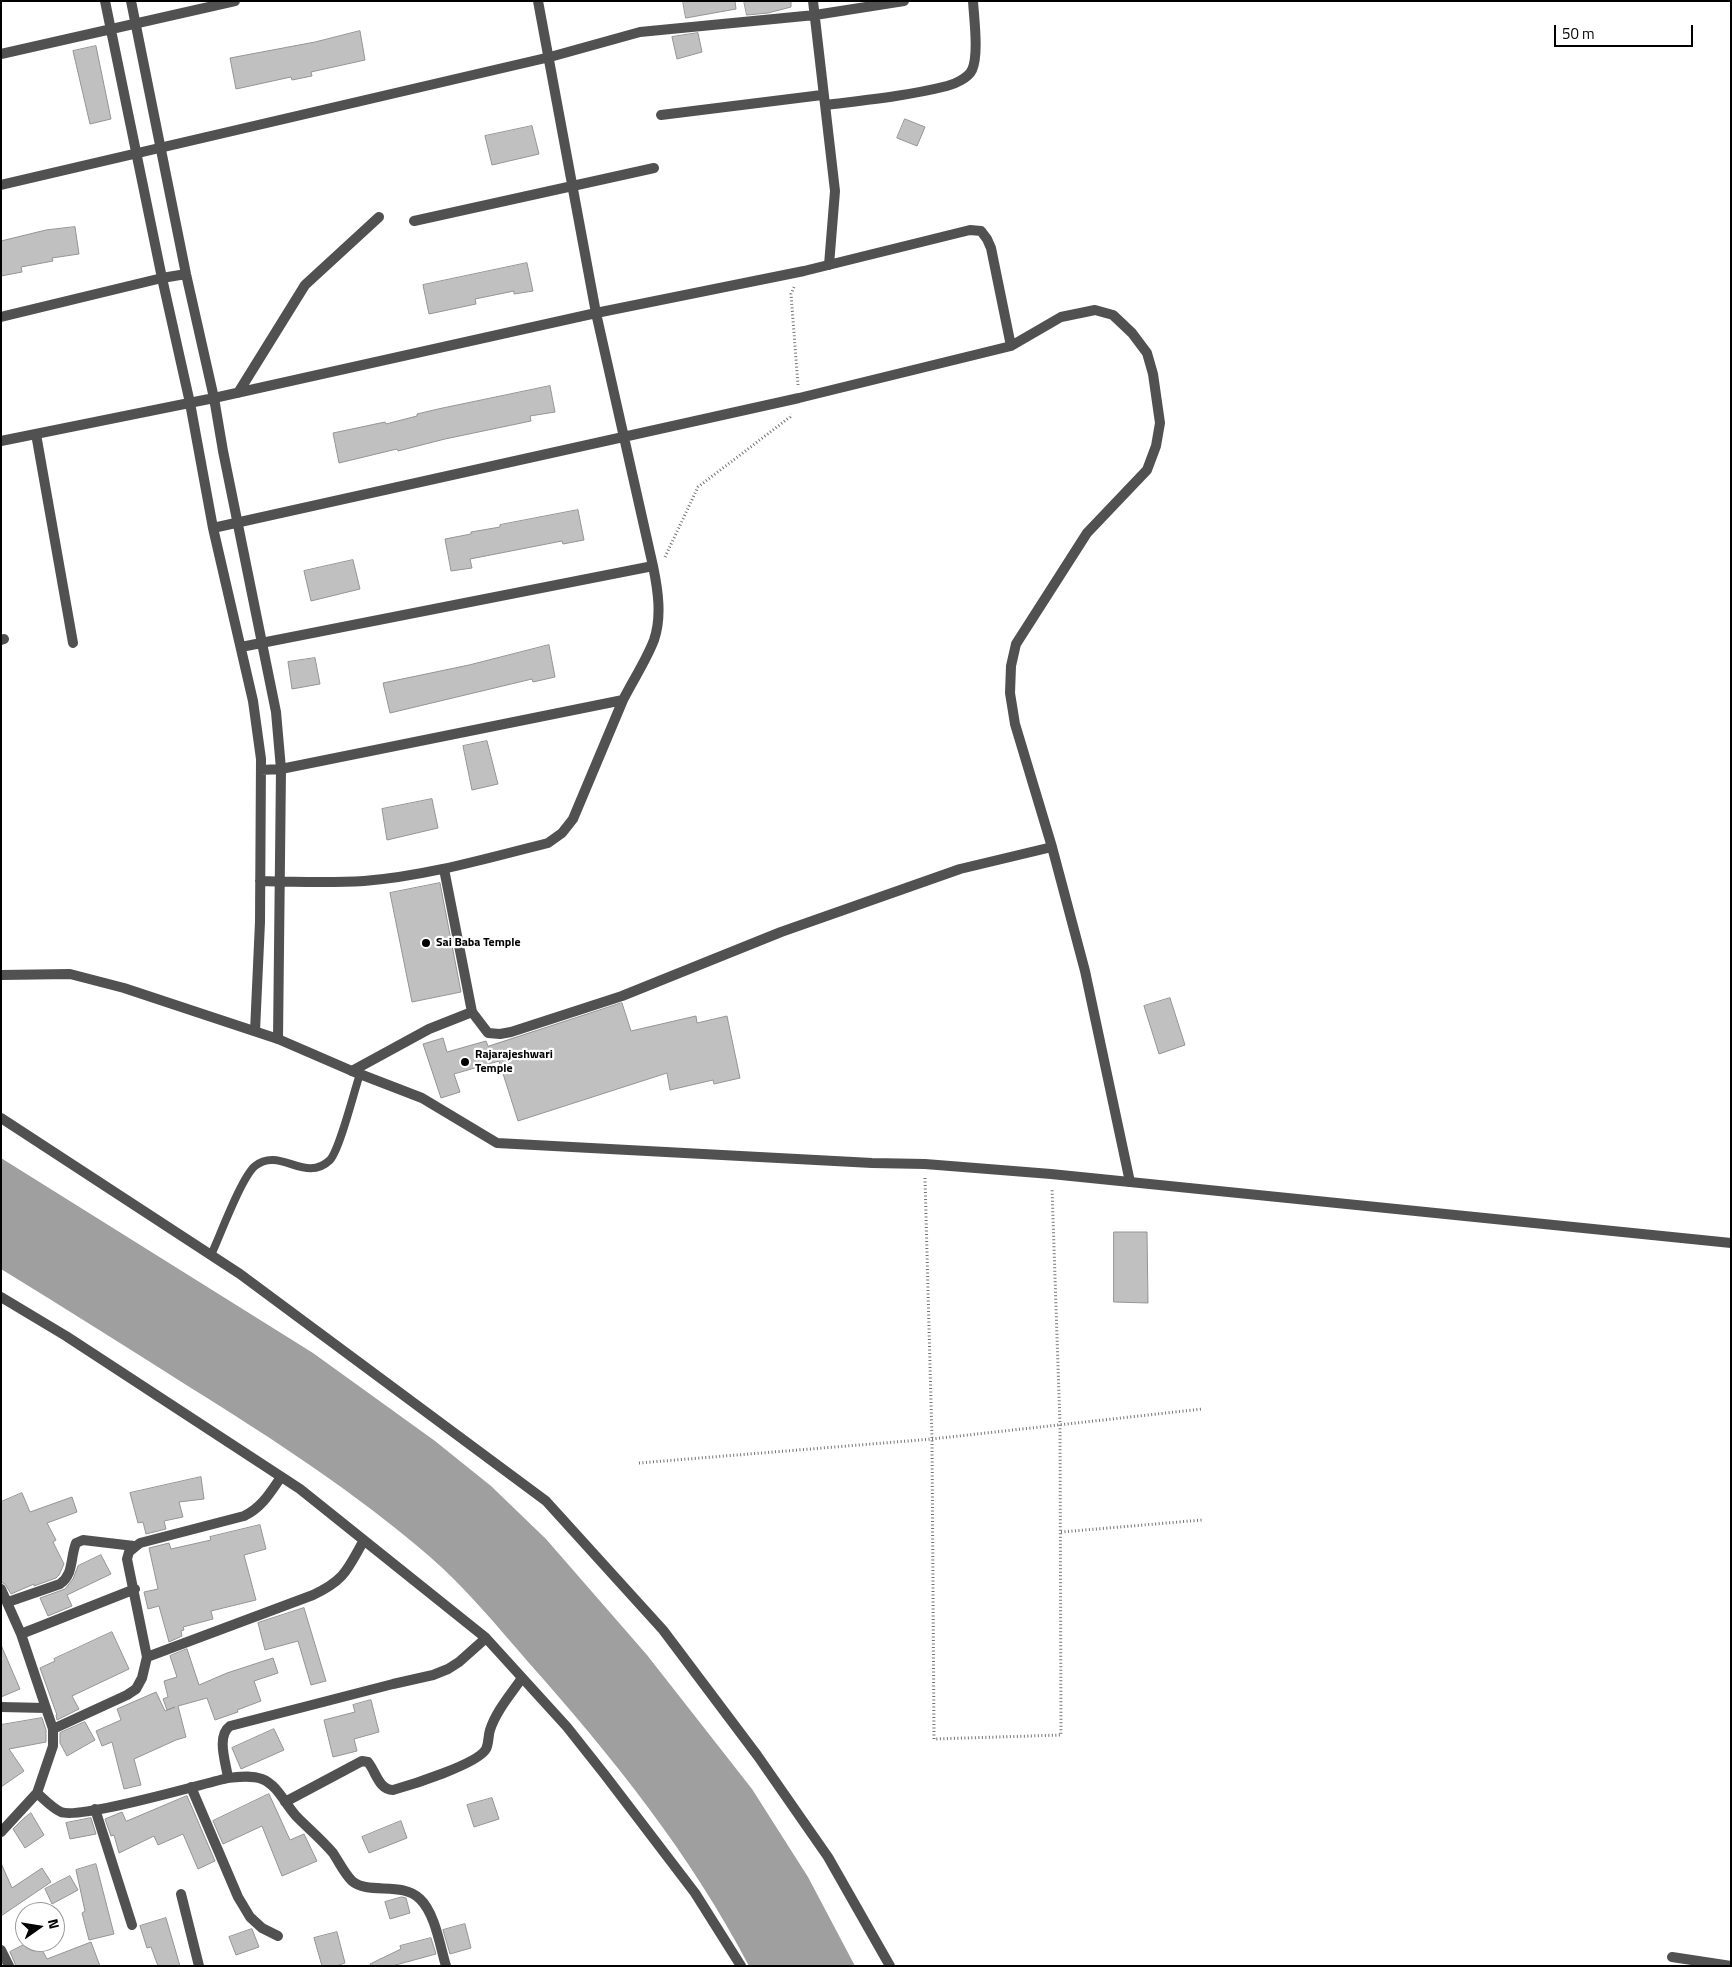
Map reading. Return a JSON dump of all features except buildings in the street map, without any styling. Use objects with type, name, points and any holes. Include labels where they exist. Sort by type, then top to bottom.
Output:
[{"type":"street","points":[[106,1],[162,278],[190,403],[213,528],[253,701],[261,759],[260,882],[255,1031]]},
{"type":"street","points":[[131,1],[186,274],[214,398],[276,712],[281,769],[278,1039]]},
{"type":"street","points":[[1,54],[235,1]]},
{"type":"street","points":[[260,882],[363,881],[444,869],[548,843],[562,833],[573,819],[623,700],[654,638],[659,607],[656,578],[596,313],[550,57],[538,1]]},
{"type":"street","points":[[813,1],[835,191],[830,265]]},
{"type":"street","points":[[1,185],[550,57],[640,32],[815,15],[904,1]]},
{"type":"street","points":[[661,115],[890,96],[948,86],[959,82],[972,70],[976,43],[973,1]]},
{"type":"street","points":[[414,221],[654,168]]},
{"type":"street","points":[[238,393],[305,285],[379,217]]},
{"type":"street","points":[[1,441],[238,393],[596,313],[804,271],[970,230],[980,231],[987,239],[991,248],[1011,346]]},
{"type":"street","points":[[1,317],[162,278],[186,274]]},
{"type":"street","points":[[213,528],[799,398],[1011,346],[1061,316],[1095,310],[1113,315],[1132,333],[1147,353],[1154,374],[1160,423],[1156,446],[1147,470],[1087,533],[1016,644],[1011,666],[1010,693],[1015,724],[1052,847],[1085,971],[1130,1182]]},
{"type":"street","points":[[36,434],[73,642]]},
{"type":"street","points":[[241,647],[653,566]]},
{"type":"street","points":[[261,770],[281,769],[623,700]]},
{"type":"street","points":[[444,869],[472,1012],[488,1033],[500,1034],[622,996],[781,932],[960,869],[990,860],[1052,847]]},
{"type":"street","points":[[1,975],[70,974],[124,988],[255,1031],[422,1098],[497,1143],[872,1164],[925,1164],[1051,1174],[1731,1243]]},
{"type":"street","points":[[356,1072],[429,1028],[472,1012]]},
{"type":"street","points":[[1,1118],[240,1274],[546,1501],[663,1630],[757,1755],[828,1857],[890,1966]]},
{"type":"street","points":[[1,1297],[66,1336],[300,1489],[486,1638],[567,1726],[648,1830],[695,1893],[741,1966]]},
{"type":"street","points":[[54,1728],[103,1707],[131,1692],[142,1678],[147,1657],[135,1589],[127,1559],[129,1552],[134,1546],[244,1516],[257,1509],[281,1477]]},
{"type":"street","points":[[8,1602],[60,1584],[66,1580],[72,1564],[72,1552],[76,1543],[83,1540],[134,1546]]},
{"type":"street","points":[[147,1657],[313,1595],[332,1586],[347,1570],[364,1540]]},
{"type":"street","points":[[1,1589],[8,1602],[54,1728],[53,1746],[36,1793],[1,1832]]},
{"type":"street","points":[[20,1634],[135,1589]]},
{"type":"street","points":[[228,1778],[222,1741],[223,1733],[230,1726],[433,1675],[459,1662],[486,1638]]},
{"type":"street","points":[[285,1802],[362,1762],[368,1762],[382,1786],[387,1790],[393,1790],[466,1764],[479,1757],[486,1749],[490,1729],[522,1678]]},
{"type":"street","points":[[1,1707],[46,1708]]},
{"type":"street","points":[[36,1793],[62,1813],[70,1814],[117,1806],[228,1778],[246,1777],[261,1779],[270,1783],[296,1816],[333,1853],[358,1885],[398,1889],[414,1893],[419,1897],[428,1909],[446,1966]]},
{"type":"street","points":[[191,1787],[238,1898],[250,1917],[262,1928],[278,1936]]},
{"type":"street","points":[[95,1810],[132,1926]]},
{"type":"street","points":[[181,1894],[199,1966]]},
{"type":"street","points":[[1,1950],[9,1966]]},
{"type":"street","points":[[1672,1957],[1731,1966]]},
{"type":"lane","points":[[212,1255],[246,1178],[255,1166],[275,1159],[309,1170],[317,1168],[331,1159],[340,1138],[356,1072]]},
{"type":"path","points":[[656,578],[698,487],[790,417],[799,398],[790,294],[804,271]]},
{"type":"path","points":[[925,1164],[932,1438],[934,1739],[1061,1735],[1060,1425],[1051,1174]]},
{"type":"path","points":[[639,1462],[932,1438],[1202,1409]]},
{"type":"path","points":[[1061,1532],[1202,1520]]},
{"type":"shaded area","points":[[1,1158],[313,1353],[435,1441],[491,1486],[546,1539],[647,1655],[752,1789],[808,1877],[855,1966],[749,1966],[702,1885],[620,1770],[493,1621],[443,1568],[373,1510],[283,1447],[1,1269]]},
{"type":"place","name":"Sai Baba Temple","points":[[426,943]]},
{"type":"place","name":"Rajarajeshwari Temple","points":[[465,1062]]}]
